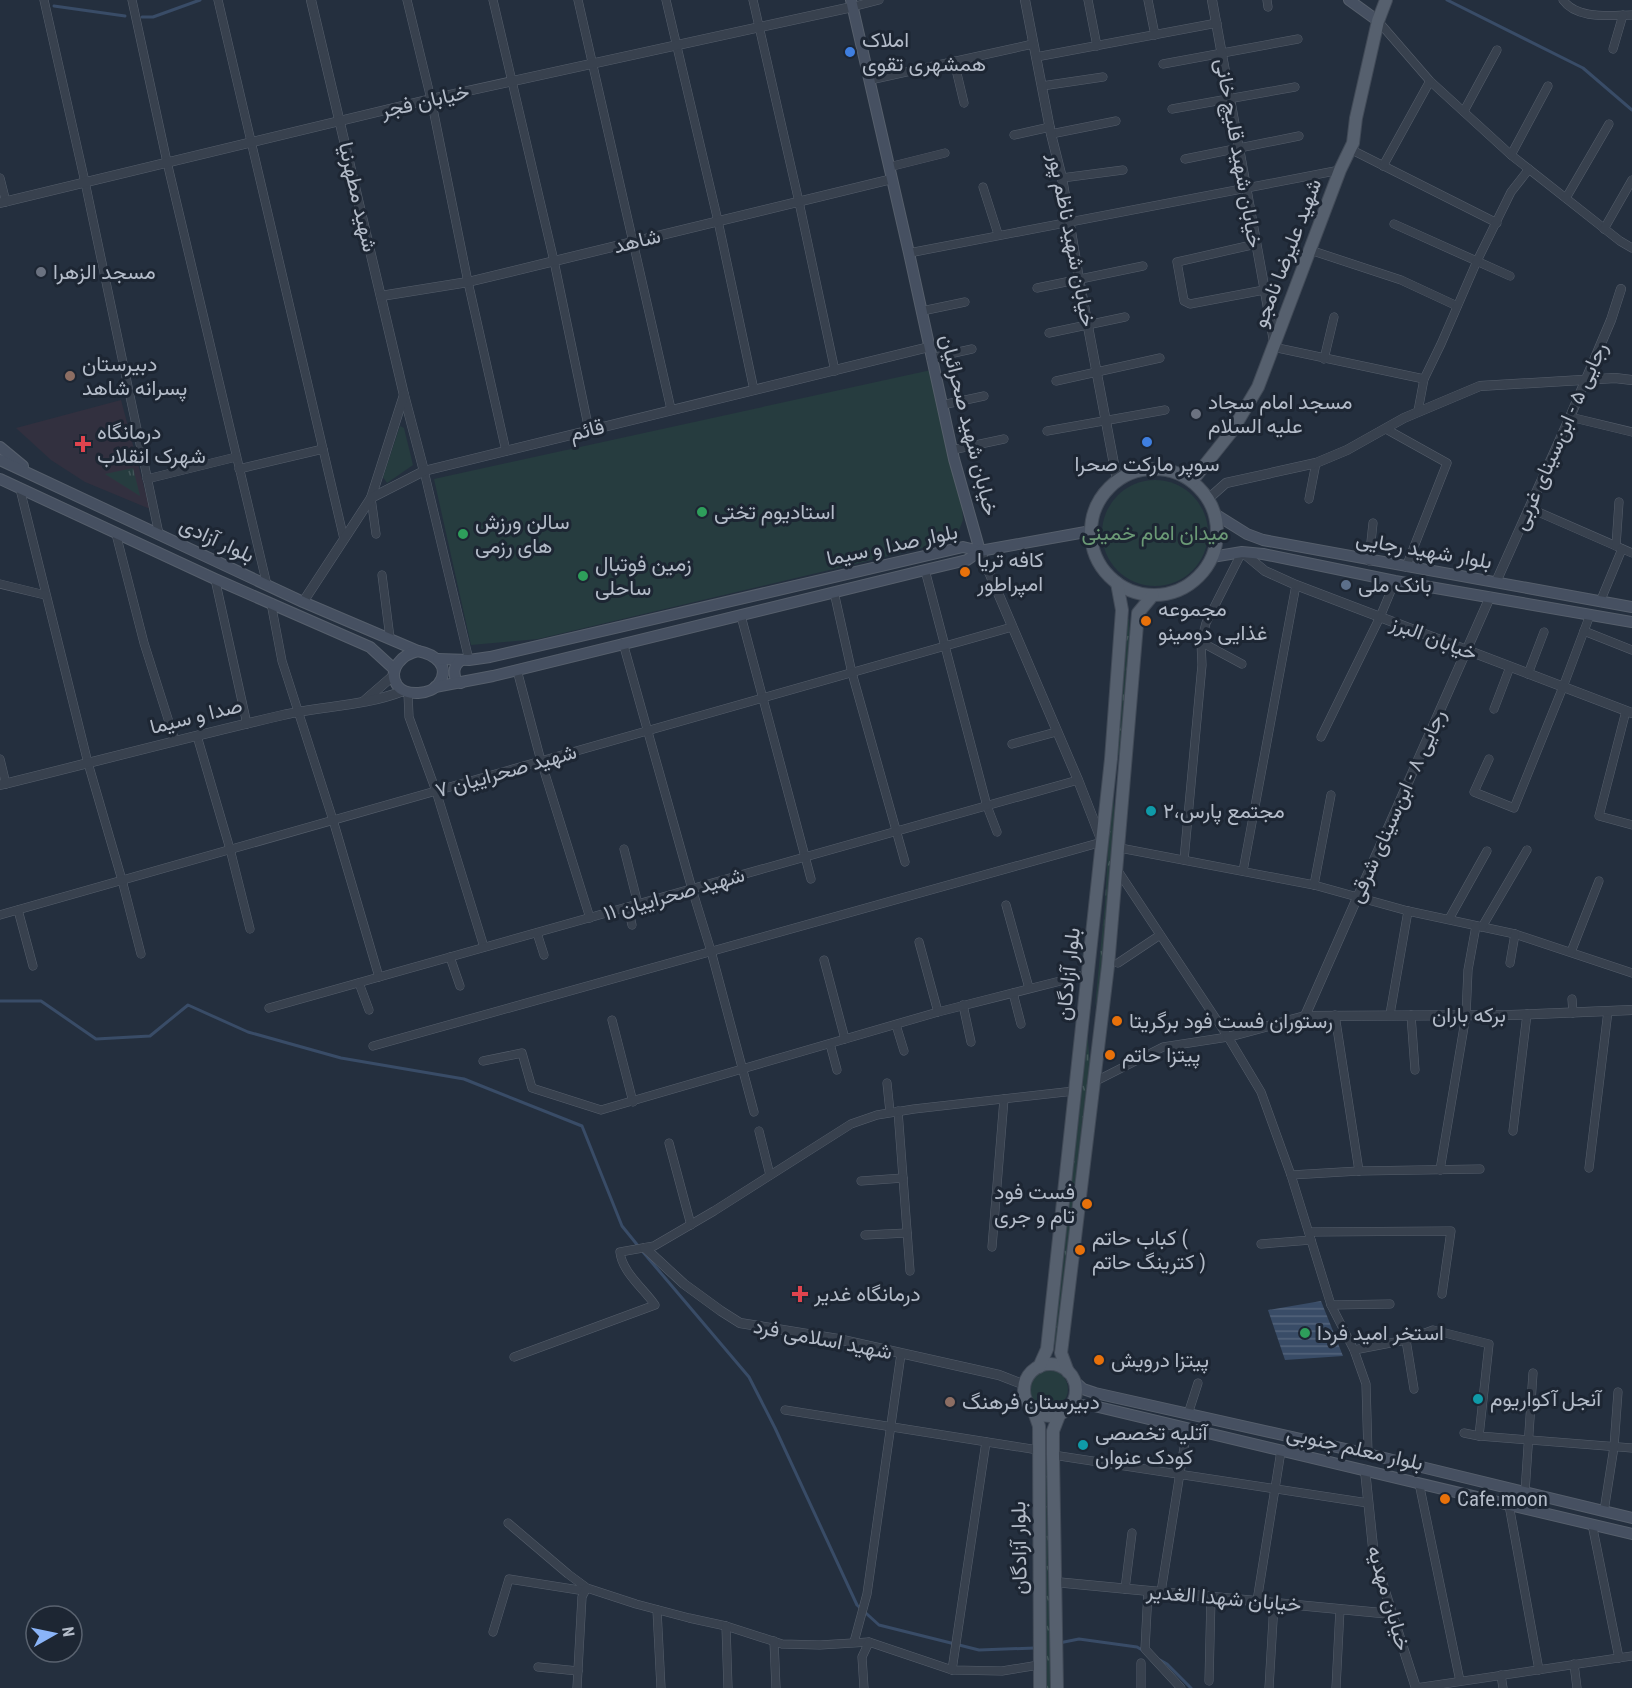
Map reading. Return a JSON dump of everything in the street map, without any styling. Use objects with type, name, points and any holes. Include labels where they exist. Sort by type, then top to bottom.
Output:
[{"type":"main road","points":[[1349,0],[1378,21]]},
{"type":"main road","name":"شهید علیرضا نامجو","points":[[1192,481],[1232,431],[1258,387],[1340,170],[1350,150],[1378,21],[1386,0]]},
{"type":"main road","name":"خیابان شهید صحرائیان","points":[[851,3],[952,450],[980,550]]},
{"type":"main road","points":[[0,447],[35,476]]},
{"type":"main road","name":"بلوار آزادی","points":[[0,460],[303,602],[418,651]]},
{"type":"main road","points":[[1155,468],[1174,471],[1192,481],[1208,499],[1215,514],[1217,535],[1212,557],[1203,573],[1189,585],[1172,593],[1153,595],[1134,592],[1117,583],[1103,569],[1094,551],[1091,531],[1094,512],[1103,494],[1117,480],[1135,471],[1155,468]]},
{"type":"main road","name":"بلوار آزادی","points":[[0,479],[215,579],[370,647],[394,672]]},
{"type":"main road","name":"بلوار شهید رجایی","points":[[1215,514],[1247,534],[1263,540],[1632,608]]},
{"type":"main road","points":[[980,550],[1091,531]]},
{"type":"main road","name":"بلوار صدا و سیما","points":[[438,659],[465,660],[490,657],[963,547],[980,550]]},
{"type":"main road","name":"بلوار صدا و سیما","points":[[435,687],[516,670],[967,560],[980,550]]},
{"type":"main road","name":"بلوار شهید رجایی","points":[[1212,557],[1242,552],[1263,554],[1395,581],[1632,622]]},
{"type":"main road","points":[[1490,597],[1496,582]]},
{"type":"main road","name":"بلوار آزادگان","points":[[1039,1367],[1047,1349],[1111,759],[1122,610],[1117,583]]},
{"type":"main road","name":"بلوار آزادگان","points":[[1070,1376],[1061,1353],[1118,871],[1138,613],[1153,595]]},
{"type":"main road","points":[[418,651],[438,659],[443,670],[439,684],[421,692],[405,692],[396,683],[394,672],[399,661],[418,651]]},
{"type":"main road","points":[[461,683],[456,680],[454,670],[455,665],[465,660]]},
{"type":"main road","points":[[1111,759],[1125,761]]},
{"type":"main road","points":[[1109,774],[1124,775]]},
{"type":"main road","points":[[1084,1018],[1101,1020]]},
{"type":"main road","points":[[1048,1364],[1056,1365],[1070,1376],[1075,1396],[1065,1409],[1043,1415],[1033,1409],[1025,1399],[1025,1384],[1028,1377],[1039,1367],[1048,1364]]},
{"type":"main road","name":"بلوار معلم جنوبی","points":[[1070,1376],[1083,1389],[1095,1393],[1368,1454],[1632,1518]]},
{"type":"main road","name":"بلوار معلم جنوبی","points":[[1065,1409],[1090,1405],[1632,1534]]},
{"type":"main road","name":"بلوار آزادگان","points":[[1033,1409],[1039,1426],[1040,1688]]},
{"type":"main road","name":"بلوار آزادگان","points":[[1057,1688],[1053,1431],[1065,1409]]},
{"type":"main road","points":[[1248,1443],[1251,1428]]},
{"type":"street","points":[[44,0],[159,534]]},
{"type":"street","points":[[132,0],[167,162],[267,585]]},
{"type":"street","name":"شهید مطهرنیا","points":[[311,0],[424,471]]},
{"type":"street","points":[[407,0],[431,99],[468,282],[506,451]]},
{"type":"street","points":[[493,0],[554,261],[589,430]]},
{"type":"street","points":[[578,0],[671,409]]},
{"type":"street","points":[[666,0],[718,222],[754,390]]},
{"type":"street","points":[[753,0],[835,371]]},
{"type":"street","points":[[851,3],[879,0]]},
{"type":"street","name":"خیابان شهید ناظم پور","points":[[1025,0],[1062,178],[1117,480]]},
{"type":"street","points":[[1088,0],[1097,46]]},
{"type":"street","points":[[1148,0],[1155,35]]},
{"type":"street","name":"خیابان شهید قلیچ خانی","points":[[1212,0],[1274,344]]},
{"type":"street","points":[[1563,0],[1566,4],[1588,15],[1632,15]]},
{"type":"street","points":[[218,1],[344,539]]},
{"type":"street","name":"خیابان فجر","points":[[3,203],[431,99],[759,27],[851,3]]},
{"type":"street","points":[[1613,49],[1623,15]]},
{"type":"street","points":[[1378,21],[1430,81],[1511,155],[1604,229],[1632,248]]},
{"type":"street","points":[[1036,57],[1217,23]]},
{"type":"street","points":[[1163,64],[1298,39]]},
{"type":"street","points":[[870,80],[1033,44]]},
{"type":"street","points":[[1464,111],[1497,50]]},
{"type":"street","points":[[954,61],[964,103]]},
{"type":"street","points":[[1042,87],[1103,77]]},
{"type":"street","points":[[1383,166],[1430,81]]},
{"type":"street","points":[[1511,155],[1548,86]]},
{"type":"street","points":[[1172,109],[1295,87]]},
{"type":"street","points":[[1014,135],[1116,121]]},
{"type":"street","points":[[1566,198],[1609,124]]},
{"type":"street","points":[[1185,159],[1299,136]]},
{"type":"street","points":[[1350,150],[1497,223]]},
{"type":"street","points":[[889,167],[945,153]]},
{"type":"street","points":[[1418,411],[1424,379],[1477,261],[1511,192],[1529,169]]},
{"type":"street","points":[[1062,178],[1123,170]]},
{"type":"street","points":[[909,253],[998,234],[1340,170]]},
{"type":"street","points":[[0,178],[3,203]]},
{"type":"street","name":"شاهد","points":[[381,296],[468,282],[892,179]]},
{"type":"street","points":[[1604,229],[1632,180]]},
{"type":"street","points":[[983,187],[998,234]]},
{"type":"street","points":[[1394,224],[1510,276]]},
{"type":"street","points":[[1256,244],[1177,262],[1184,301],[1190,304],[1264,290]]},
{"type":"street","points":[[1310,249],[1401,280],[1457,306]]},
{"type":"street","points":[[1036,288],[1143,266]]},
{"type":"street","name":"رجایی ۵ - ابن‌سینای غربی","points":[[1496,582],[1570,417],[1611,320],[1621,289]]},
{"type":"street","points":[[922,311],[965,302]]},
{"type":"street","points":[[1049,333],[1125,317]]},
{"type":"street","points":[[1324,359],[1334,317]]},
{"type":"street","points":[[1274,344],[1324,359],[1424,379]]},
{"type":"street","name":"قائم","points":[[303,602],[371,498],[424,471],[929,347]]},
{"type":"street","points":[[931,358],[972,349]]},
{"type":"street","points":[[1056,381],[1160,358]]},
{"type":"street","points":[[1208,499],[1226,483],[1316,463],[1347,450],[1418,411],[1480,386],[1615,378],[1632,380]]},
{"type":"street","points":[[376,534],[371,498],[404,395]]},
{"type":"street","points":[[942,405],[984,396]]},
{"type":"street","points":[[1047,431],[1165,410]]},
{"type":"street","points":[[1570,417],[1632,432]]},
{"type":"street","points":[[1386,429],[1447,463],[1406,567]]},
{"type":"street","points":[[952,450],[1004,439]]},
{"type":"street","points":[[239,469],[323,449]]},
{"type":"street","points":[[147,479],[236,457]]},
{"type":"street","points":[[1310,499],[1316,463]]},
{"type":"street","points":[[424,471],[465,660]]},
{"type":"street","points":[[20,489],[88,764],[141,954]]},
{"type":"street","points":[[77,516],[85,500]]},
{"type":"street","points":[[1600,602],[1619,548],[1619,502]]},
{"type":"street","points":[[1529,508],[1632,553]]},
{"type":"street","points":[[1369,561],[1373,523]]},
{"type":"street","points":[[116,534],[144,643],[175,741]]},
{"type":"street","name":"خیابان شهید صحرائیان","points":[[980,550],[1102,842]]},
{"type":"street","points":[[1184,860],[1201,676],[1202,642],[1206,623],[1242,552]]},
{"type":"street","name":"خیابان البرز","points":[[1242,552],[1265,571],[1296,585],[1629,712]]},
{"type":"street","points":[[925,570],[987,806],[997,832]]},
{"type":"street","points":[[382,575],[390,638]]},
{"type":"street","points":[[215,579],[247,724]]},
{"type":"street","points":[[1321,738],[1395,581]]},
{"type":"street","points":[[0,584],[45,595]]},
{"type":"street","points":[[1243,872],[1296,585]]},
{"type":"street","points":[[834,592],[852,673],[905,862]]},
{"type":"street","name":"رجایی ۸ - ابن‌سینای شرقی","points":[[1305,1016],[1490,597]]},
{"type":"street","points":[[271,603],[282,661],[333,820],[379,977]]},
{"type":"street","points":[[1489,759],[1474,792],[1514,808],[1590,615]]},
{"type":"street","points":[[741,616],[811,879]]},
{"type":"street","name":"شهید صحراییان ۷","points":[[0,915],[1012,627]]},
{"type":"street","points":[[1584,631],[1632,650]]},
{"type":"street","points":[[1528,674],[1544,632]]},
{"type":"street","points":[[1202,642],[1242,664]]},
{"type":"street","points":[[623,643],[711,951],[754,1112]]},
{"type":"street","points":[[1494,709],[1510,667]]},
{"type":"street","points":[[516,670],[541,761],[590,918]]},
{"type":"street","points":[[364,702],[394,672]]},
{"type":"street","points":[[405,692],[409,717],[436,791],[484,947]]},
{"type":"street","name":"صدا و سیما","points":[[3,784],[298,712],[364,702],[405,692]]},
{"type":"street","points":[[1629,712],[1599,816],[1632,825]]},
{"type":"street","points":[[1012,744],[1056,732]]},
{"type":"street","points":[[197,736],[250,928]]},
{"type":"street","points":[[0,759],[3,784]]},
{"type":"street","name":"شهید صحراییان ۱۱","points":[[269,1008],[1078,780]]},
{"type":"street","points":[[1314,885],[1331,795]]},
{"type":"street","points":[[373,1046],[1102,842]]},
{"type":"street","points":[[1120,848],[1314,885],[1408,911],[1515,934],[1632,973]]},
{"type":"street","points":[[624,849],[638,904]]},
{"type":"street","points":[[1440,1170],[1466,1015],[1468,970],[1479,927],[1527,850]]},
{"type":"street","points":[[1449,918],[1487,851]]},
{"type":"street","points":[[1118,871],[1228,1037],[1261,1092],[1291,1175],[1331,1305],[1354,1350],[1366,1384],[1368,1454]]},
{"type":"street","points":[[1571,952],[1599,881]]},
{"type":"street","points":[[1006,905],[1029,988]]},
{"type":"street","points":[[628,907],[632,925]]},
{"type":"street","points":[[18,910],[33,966]]},
{"type":"street","points":[[1390,1014],[1408,911]]},
{"type":"street","points":[[537,933],[544,955]]},
{"type":"street","points":[[1118,963],[1160,934]]},
{"type":"street","points":[[1510,963],[1515,934]]},
{"type":"street","points":[[919,942],[938,1012]]},
{"type":"street","points":[[450,957],[460,986]]},
{"type":"street","points":[[824,960],[845,1039]]},
{"type":"street","points":[[483,1061],[522,1053],[532,1088],[601,1110],[963,1005],[1088,974]]},
{"type":"street","points":[[359,983],[369,1010]]},
{"type":"street","points":[[1013,993],[1021,1024]]},
{"type":"street","points":[[1572,999],[1573,1013]]},
{"type":"street","points":[[963,1005],[971,1042]]},
{"type":"street","name":"برکه باران","points":[[1228,1037],[1305,1016],[1527,1014],[1632,1010]]},
{"type":"street","points":[[1589,1168],[1608,1011]]},
{"type":"street","points":[[1514,1131],[1527,1014]]},
{"type":"street","points":[[1335,1015],[1359,1172]]},
{"type":"street","points":[[1411,1015],[1415,1070]]},
{"type":"street","points":[[612,1020],[633,1102]]},
{"type":"street","points":[[896,1025],[904,1051]]},
{"type":"street","points":[[1094,1082],[1163,1047],[1228,1037]]},
{"type":"street","points":[[830,1044],[837,1070]]},
{"type":"street","points":[[887,1083],[894,1112],[903,1178],[910,1272]]},
{"type":"street","points":[[514,1357],[655,1305],[621,1260],[621,1252],[654,1246],[851,1124],[894,1112],[1074,1091]]},
{"type":"street","points":[[992,1247],[1004,1099]]},
{"type":"street","points":[[759,1131],[770,1175]]},
{"type":"street","points":[[669,1143],[691,1225]]},
{"type":"street","points":[[1291,1175],[1480,1169]]},
{"type":"street","points":[[861,1181],[903,1178]]},
{"type":"street","points":[[1261,1244],[1310,1236],[1451,1231],[1442,1294]]},
{"type":"street","points":[[865,1234],[907,1233]]},
{"type":"street","name":"شهید اسلامی فرد","points":[[645,1248],[684,1284],[740,1323],[838,1339],[999,1375],[1025,1384]]},
{"type":"street","points":[[1331,1305],[1390,1304]]},
{"type":"street","points":[[1354,1350],[1406,1340],[1433,1330],[1489,1344],[1479,1436]]},
{"type":"street","points":[[1406,1340],[1414,1389]]},
{"type":"street","points":[[854,1642],[867,1594],[901,1354]]},
{"type":"street","points":[[1525,1492],[1533,1373]]},
{"type":"street","points":[[1188,1414],[1198,1383]]},
{"type":"street","points":[[1604,1511],[1614,1447],[1618,1392]]},
{"type":"street","points":[[784,1410],[1038,1450]]},
{"type":"street","points":[[1161,1592],[1187,1429]]},
{"type":"street","points":[[1464,1433],[1632,1448]]},
{"type":"street","points":[[952,1670],[986,1442]]},
{"type":"street","points":[[1257,1601],[1281,1451]]},
{"type":"street","points":[[1053,1455],[1368,1503]]},
{"type":"street","name":"خیابان مهدیه","points":[[1365,1470],[1374,1557],[1416,1688]]},
{"type":"street","points":[[1419,1483],[1460,1681]]},
{"type":"street","points":[[1509,1505],[1539,1670]]},
{"type":"street","points":[[508,1523],[586,1589]]},
{"type":"street","points":[[1592,1524],[1619,1658]]},
{"type":"street","points":[[1125,1588],[1132,1533]]},
{"type":"street","points":[[493,1632],[509,1579],[586,1589],[657,1610],[726,1626],[782,1644],[869,1642],[952,1670],[1002,1671],[1040,1665]]},
{"type":"street","name":"خیابان شهدا الغدیر","points":[[1055,1582],[1392,1614]]},
{"type":"street","points":[[577,1688],[582,1597],[586,1589]]},
{"type":"street","points":[[1148,1591],[1145,1649],[1181,1688]]},
{"type":"street","points":[[1209,1681],[1211,1597]]},
{"type":"street","points":[[1269,1688],[1274,1603]]},
{"type":"street","points":[[1336,1688],[1340,1609]]},
{"type":"street","points":[[657,1610],[661,1688]]},
{"type":"street","points":[[726,1626],[728,1688]]},
{"type":"street","points":[[774,1641],[776,1688]]},
{"type":"street","points":[[864,1688],[862,1657],[869,1642]]},
{"type":"street","points":[[1416,1688],[1632,1656]]},
{"type":"street","points":[[1141,1663],[1141,1688]]},
{"type":"street","points":[[1574,1664],[1577,1688]]},
{"type":"street","points":[[538,1667],[578,1671]]},
{"type":"street","points":[[1501,1675],[1503,1688]]},
{"type":"shaded area","name":"درمانگاه شهرک انقلاب","points":[[121,400],[150,509],[85,482],[51,460],[16,428]]},
{"type":"green space","name":"استادیوم تختی","points":[[931,370],[962,505],[963,520],[956,538],[935,545],[538,639],[471,645],[434,479]]},
{"type":"green space","points":[[400,426],[404,428],[413,465],[387,483],[383,477]]},
{"type":"green space","points":[[133,468],[140,496],[105,474]]},
{"type":"green space","name":"میدان امام خمینی","points":[[1155,480],[1175,484],[1192,496],[1204,513],[1208,533],[1204,553],[1192,570],[1175,582],[1155,586],[1135,582],[1118,570],[1106,553],[1102,533],[1106,513],[1118,496],[1135,484]]},
{"type":"green space","points":[[1126,618],[1129,619],[1130,641],[1120,755],[1118,755],[1118,714]]},
{"type":"green space","points":[[1112,780],[1115,818],[1101,982],[1095,1007],[1105,903]]},
{"type":"green space","points":[[1087,1031],[1090,1064],[1058,1345],[1049,1344]]},
{"type":"green space","points":[[1049,1370],[1062,1376],[1068,1389],[1062,1402],[1049,1408],[1036,1402],[1030,1389],[1036,1376]]},
{"type":"green space","points":[[1044,1429],[1050,1429],[1054,1688],[1046,1688]]},
{"type":"water","name":"استخر امید فردا","points":[[1321,1301],[1343,1356],[1285,1360],[1268,1310]]},
{"type":"waterway","points":[[142,17],[153,17],[200,0]]},
{"type":"waterway","points":[[1447,0],[1583,68],[1632,110]]},
{"type":"waterway","points":[[54,6],[125,16]]},
{"type":"waterway","points":[[0,1001],[41,1001],[96,1039],[150,1036],[188,1005],[248,1032],[341,1058],[464,1079],[582,1126],[622,1226],[639,1247]]},
{"type":"waterway","points":[[643,1252],[749,1377],[857,1605],[879,1625],[979,1650],[1035,1648]]},
{"type":"waterway","points":[[1059,1643],[1079,1639],[1137,1647],[1144,1651]]},
{"type":"waterway","points":[[1160,1660],[1191,1688]]},
{"type":"place","name":"املاک همشهری تقوی","points":[[850,52]]},
{"type":"place","name":"مسجد الزهرا","points":[[41,272]]},
{"type":"place","name":"دبیرستان پسرانه شاهد","points":[[70,376]]},
{"type":"place","name":"مسجد امام سجاد علیه السلام","points":[[1196,414]]},
{"type":"place","name":"سوپر مارکت صحرا","points":[[1147,442]]},
{"type":"place","name":"درمانگاه شهرک انقلاب","points":[[83,444]]},
{"type":"place","name":"استادیوم تختی","points":[[702,512]]},
{"type":"place","name":"سالن ورزش های رزمی","points":[[463,534]]},
{"type":"place","name":"کافه تریا امپراطور","points":[[965,572]]},
{"type":"place","name":"زمین فوتبال ساحلی","points":[[583,576]]},
{"type":"place","name":"بانک ملی","points":[[1346,585]]},
{"type":"place","name":"مجموعه غذایى دومینو","points":[[1146,621]]},
{"type":"place","name":"۲،مجتمع پارس","points":[[1151,811]]},
{"type":"place","name":"رستوران فست فود برگریتا","points":[[1117,1021]]},
{"type":"place","name":"پیتزا حاتم","points":[[1110,1055]]},
{"type":"place","name":"فست فود تام و جرى","points":[[1087,1204]]},
{"type":"place","name":"کباب حاتم ( کترینگ حاتم )","points":[[1080,1250]]},
{"type":"place","name":"درمانگاه غدیر","points":[[800,1294]]},
{"type":"place","name":"استخر امید فردا","points":[[1305,1333]]},
{"type":"place","name":"پیتزا درویش","points":[[1099,1360]]},
{"type":"place","name":"آنجل آکواریوم","points":[[1478,1399]]},
{"type":"place","name":"دبیرستان فرهنگ","points":[[950,1402]]},
{"type":"place","name":"آتلیه تخصصی کودک عنوان","points":[[1083,1445]]},
{"type":"place","name":"Cafe.moon","points":[[1445,1499]]}]
